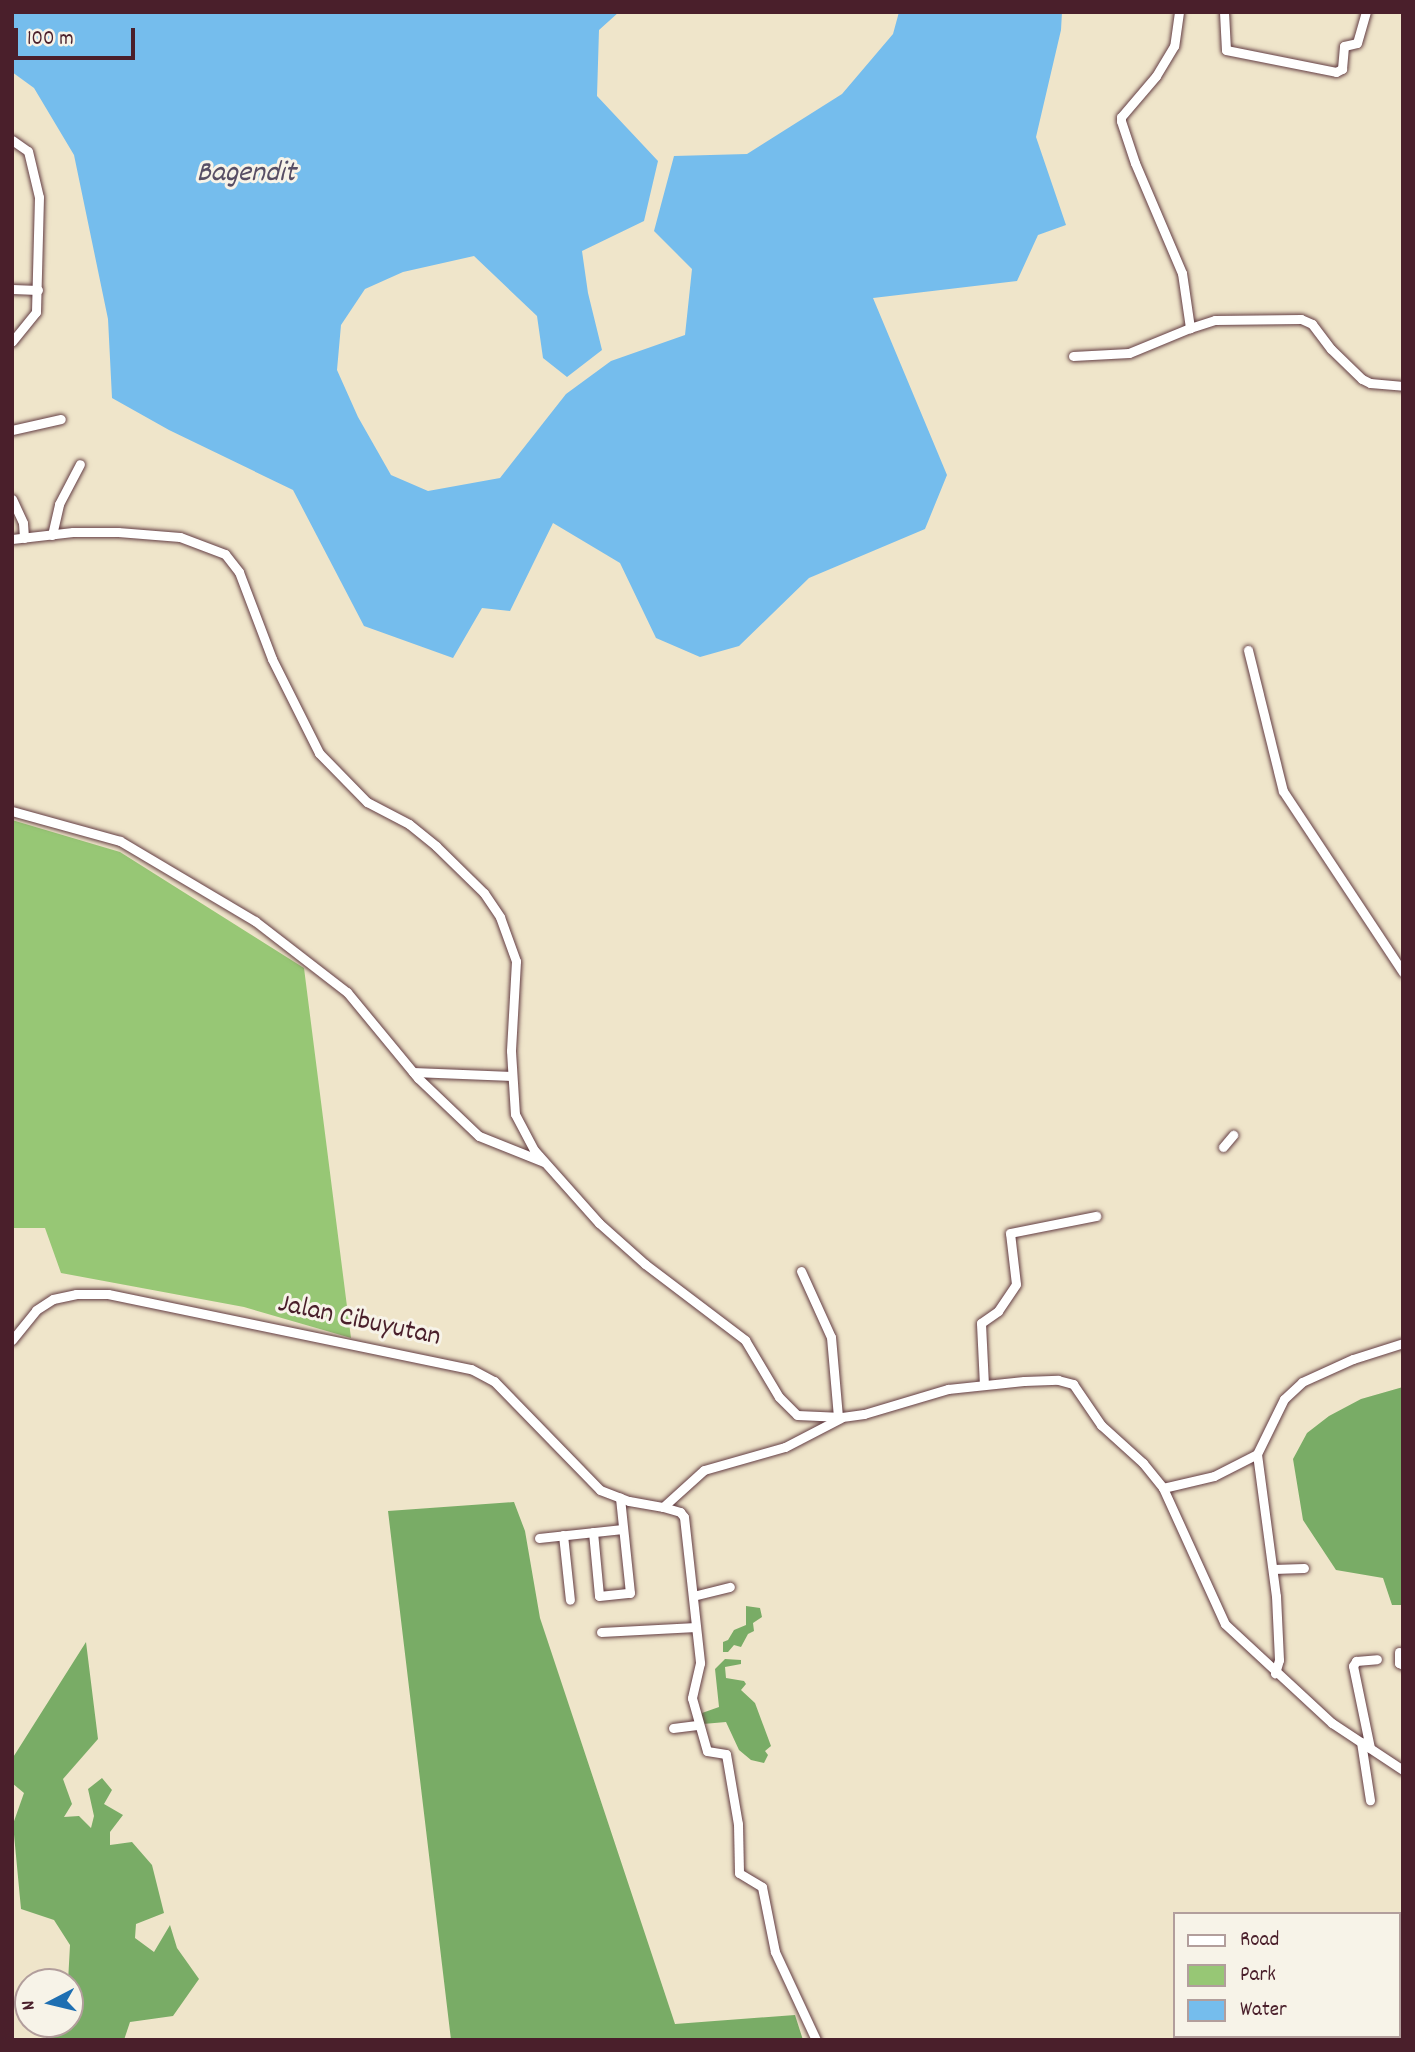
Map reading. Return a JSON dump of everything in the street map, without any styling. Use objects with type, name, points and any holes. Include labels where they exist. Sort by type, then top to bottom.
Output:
[{"type":"street","points":[[1179,12],[1174,46],[1156,76],[1121,117],[1135,163],[1182,273],[1191,328]]},
{"type":"street","points":[[1224,12],[1226,50],[1336,72],[1342,69],[1344,46],[1357,43],[1366,12]]},
{"type":"street","points":[[12,139],[28,151],[39,197],[36,312],[12,342]]},
{"type":"street","points":[[12,289],[38,290]]},
{"type":"street","points":[[1073,356],[1129,353],[1215,320],[1301,319],[1312,324],[1331,349],[1362,379],[1370,383],[1403,386]]},
{"type":"street","points":[[12,430],[61,419]]},
{"type":"street","points":[[52,535],[59,504],[80,464]]},
{"type":"street","points":[[12,499],[23,523],[24,538]]},
{"type":"street","points":[[12,539],[108,531],[180,537],[225,554],[239,572],[272,659],[319,753],[367,802],[409,824],[450,859],[484,893],[500,918],[516,961],[510,1051],[515,1114],[528,1140],[599,1223],[645,1264],[745,1340],[779,1397],[797,1415],[840,1417],[900,1405],[948,1389],[1058,1380],[1073,1384],[1101,1425],[1143,1463],[1163,1488],[1194,1551],[1222,1620],[1332,1723],[1403,1770]]},
{"type":"street","points":[[1248,650],[1283,791],[1403,972]]},
{"type":"street","points":[[12,811],[120,841],[255,921],[347,992],[413,1072],[479,1136],[545,1163]]},
{"type":"street","points":[[413,1072],[512,1079]]},
{"type":"street","points":[[1223,1147],[1231,1136]]},
{"type":"street","points":[[522,1154],[528,1140]]},
{"type":"street","points":[[984,1385],[981,1323],[998,1311],[1016,1284],[1010,1233],[1096,1216]]},
{"type":"street","points":[[801,1271],[831,1337],[840,1417]]},
{"type":"street","name":"Jalan Cibuyutan","points":[[12,1340],[36,1310],[53,1299],[76,1294],[108,1294],[471,1369],[494,1381],[600,1490],[620,1498],[666,1504]]},
{"type":"street","points":[[1275,1672],[1279,1660],[1279,1632],[1257,1454],[1284,1399],[1302,1382],[1353,1359],[1403,1343]]},
{"type":"street","points":[[816,2040],[775,1952],[762,1887],[739,1873],[738,1824],[726,1754],[707,1751],[692,1695],[700,1668],[684,1517],[666,1504],[705,1470],[785,1447],[840,1417]]},
{"type":"street","points":[[1163,1488],[1214,1476],[1257,1454]]},
{"type":"street","points":[[593,1532],[599,1596],[630,1592],[620,1498]]},
{"type":"street","points":[[539,1538],[623,1529]]},
{"type":"street","points":[[563,1535],[570,1600]]},
{"type":"street","points":[[1273,1569],[1304,1568]]},
{"type":"street","points":[[693,1596],[730,1587]]},
{"type":"street","points":[[601,1632],[696,1627]]},
{"type":"street","points":[[1399,1652],[1399,1663],[1403,1665]]},
{"type":"street","points":[[1370,1800],[1366,1745],[1353,1667],[1356,1661],[1377,1659]]},
{"type":"street","points":[[673,1728],[699,1725]]},
{"type":"green space","points":[[12,820],[120,852],[304,968],[351,1338],[244,1307],[61,1273],[45,1228],[12,1228]]},
{"type":"green space","points":[[1403,1387],[1403,1605],[1392,1605],[1383,1578],[1336,1570],[1303,1520],[1293,1459],[1307,1433],[1329,1416],[1361,1399]]},
{"type":"green space","points":[[514,1502],[525,1531],[540,1618],[675,2024],[795,2015],[803,2040],[451,2040],[388,1511]]},
{"type":"green space","points":[[746,1606],[760,1608],[762,1617],[753,1623],[754,1631],[748,1634],[741,1647],[734,1645],[728,1652],[723,1652],[723,1642],[728,1640],[734,1630],[746,1625]]},
{"type":"green space","points":[[86,1642],[98,1739],[63,1779],[72,1804],[64,1817],[79,1816],[91,1828],[94,1816],[88,1789],[102,1778],[112,1790],[104,1804],[123,1815],[110,1832],[110,1845],[132,1842],[152,1865],[164,1913],[136,1924],[135,1938],[154,1952],[170,1925],[177,1948],[199,1979],[173,2016],[130,2022],[124,2040],[45,2040],[84,2038],[84,1968],[69,1968],[70,1945],[54,1920],[21,1909],[13,1824],[24,1793],[12,1783],[12,1759]]},
{"type":"green space","points":[[725,1659],[741,1660],[741,1664],[725,1667],[726,1678],[744,1681],[746,1684],[741,1690],[755,1703],[771,1746],[765,1751],[768,1755],[764,1763],[751,1760],[739,1750],[726,1722],[703,1724],[701,1719],[702,1713],[719,1707],[715,1669]]},
{"type":"water","name":"Bagendit","points":[[12,12],[619,12],[599,30],[597,96],[658,161],[644,221],[582,251],[588,293],[602,350],[567,377],[543,358],[537,316],[474,256],[403,272],[365,289],[341,325],[337,370],[358,417],[391,475],[428,491],[500,478],[566,394],[611,361],[685,335],[692,269],[654,231],[674,156],[747,154],[842,94],[893,34],[899,12],[1062,12],[1061,30],[1036,137],[1066,225],[1038,235],[1017,281],[873,298],[947,475],[925,529],[809,578],[739,646],[700,657],[656,638],[620,563],[553,523],[510,611],[482,608],[453,658],[364,626],[293,490],[169,430],[112,398],[108,319],[74,155],[34,88],[12,72]]}]
